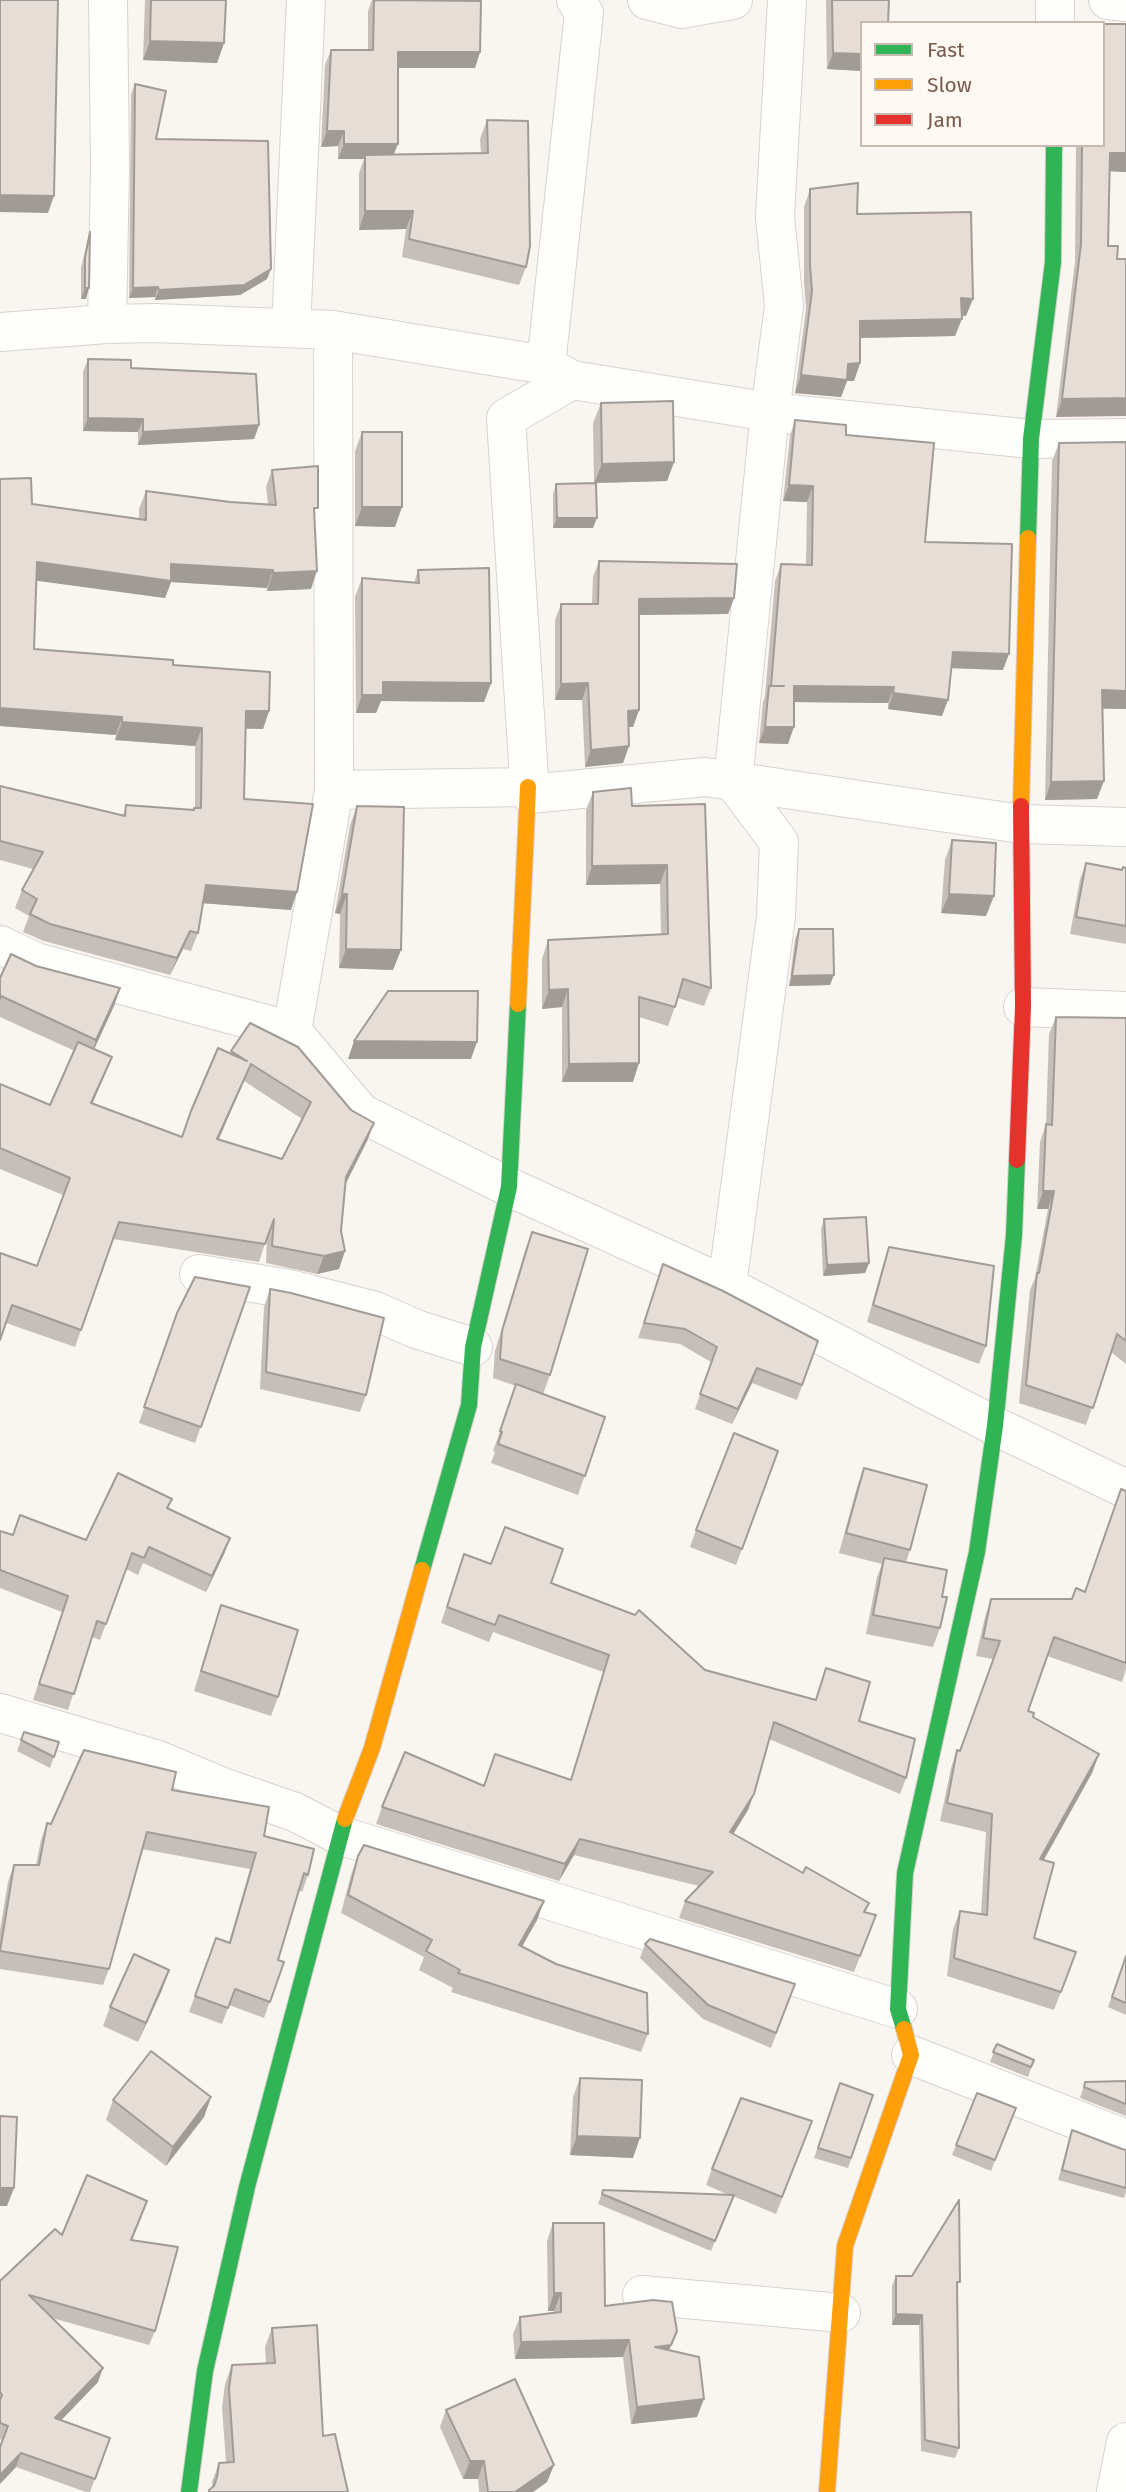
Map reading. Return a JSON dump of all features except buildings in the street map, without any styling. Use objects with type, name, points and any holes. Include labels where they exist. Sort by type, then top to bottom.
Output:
[{"type":"street","points":[[107,324],[110,167],[108,0]]},
{"type":"street","points":[[291,328],[306,0]]},
{"type":"street","points":[[189,2492],[205,2371],[247,2187],[339,1835],[372,1748],[469,1405],[473,1347],[509,1187],[529,790],[506,418],[559,372],[584,13],[576,0]]},
{"type":"street","points":[[647,0],[681,9],[733,0]]},
{"type":"street","points":[[727,1286],[776,916],[779,842],[733,781],[770,412],[784,306],[775,217],[787,0]]},
{"type":"street","points":[[1055,0],[1055,21]]},
{"type":"street","points":[[1108,0],[1126,2]]},
{"type":"street","points":[[827,2492],[845,2246],[911,2054],[898,2009],[905,1873],[976,1552],[995,1426],[1014,1235],[1023,1007],[1021,824],[1031,439],[1053,262],[1054,147]]},
{"type":"street","points":[[2,341],[107,324],[155,323],[334,330],[770,412],[1031,439],[1126,438]]},
{"type":"street","points":[[292,1031],[334,790],[334,330]]},
{"type":"street","points":[[334,790],[529,790],[705,777],[1021,824],[1126,827]]},
{"type":"street","points":[[0,945],[36,962],[292,1031],[361,1113],[509,1187],[727,1286],[995,1426],[1126,1489]]},
{"type":"street","points":[[1023,1007],[1126,1011]]},
{"type":"street","points":[[199,1274],[289,1289],[375,1311],[416,1329],[473,1347]]},
{"type":"street","points":[[0,1713],[158,1759],[225,1788],[295,1812],[339,1835],[898,2009]]},
{"type":"street","points":[[911,2054],[1126,2139]]},
{"type":"street","points":[[642,2295],[841,2313]]},
{"type":"street","points":[[1116,2492],[1126,2442]]},
{"type":"traffic: fast","points":[[1028,538],[1031,439],[1053,262],[1054,147]]},
{"type":"traffic: fast","points":[[422,1570],[469,1405],[473,1347],[509,1187],[518,1004]]},
{"type":"traffic: fast","points":[[904,2029],[898,2009],[905,1873],[977,1552],[995,1426],[1014,1235],[1017,1160]]},
{"type":"traffic: fast","points":[[189,2492],[205,2371],[247,2187],[345,1819]]},
{"type":"traffic: slow","points":[[1021,806],[1028,538]]},
{"type":"traffic: slow","points":[[518,1004],[528,787]]},
{"type":"traffic: slow","points":[[345,1819],[372,1748],[422,1570]]},
{"type":"traffic: slow","points":[[827,2492],[845,2246],[911,2055],[904,2029]]},
{"type":"traffic: jam","points":[[1017,1160],[1023,1007],[1021,806]]}]
